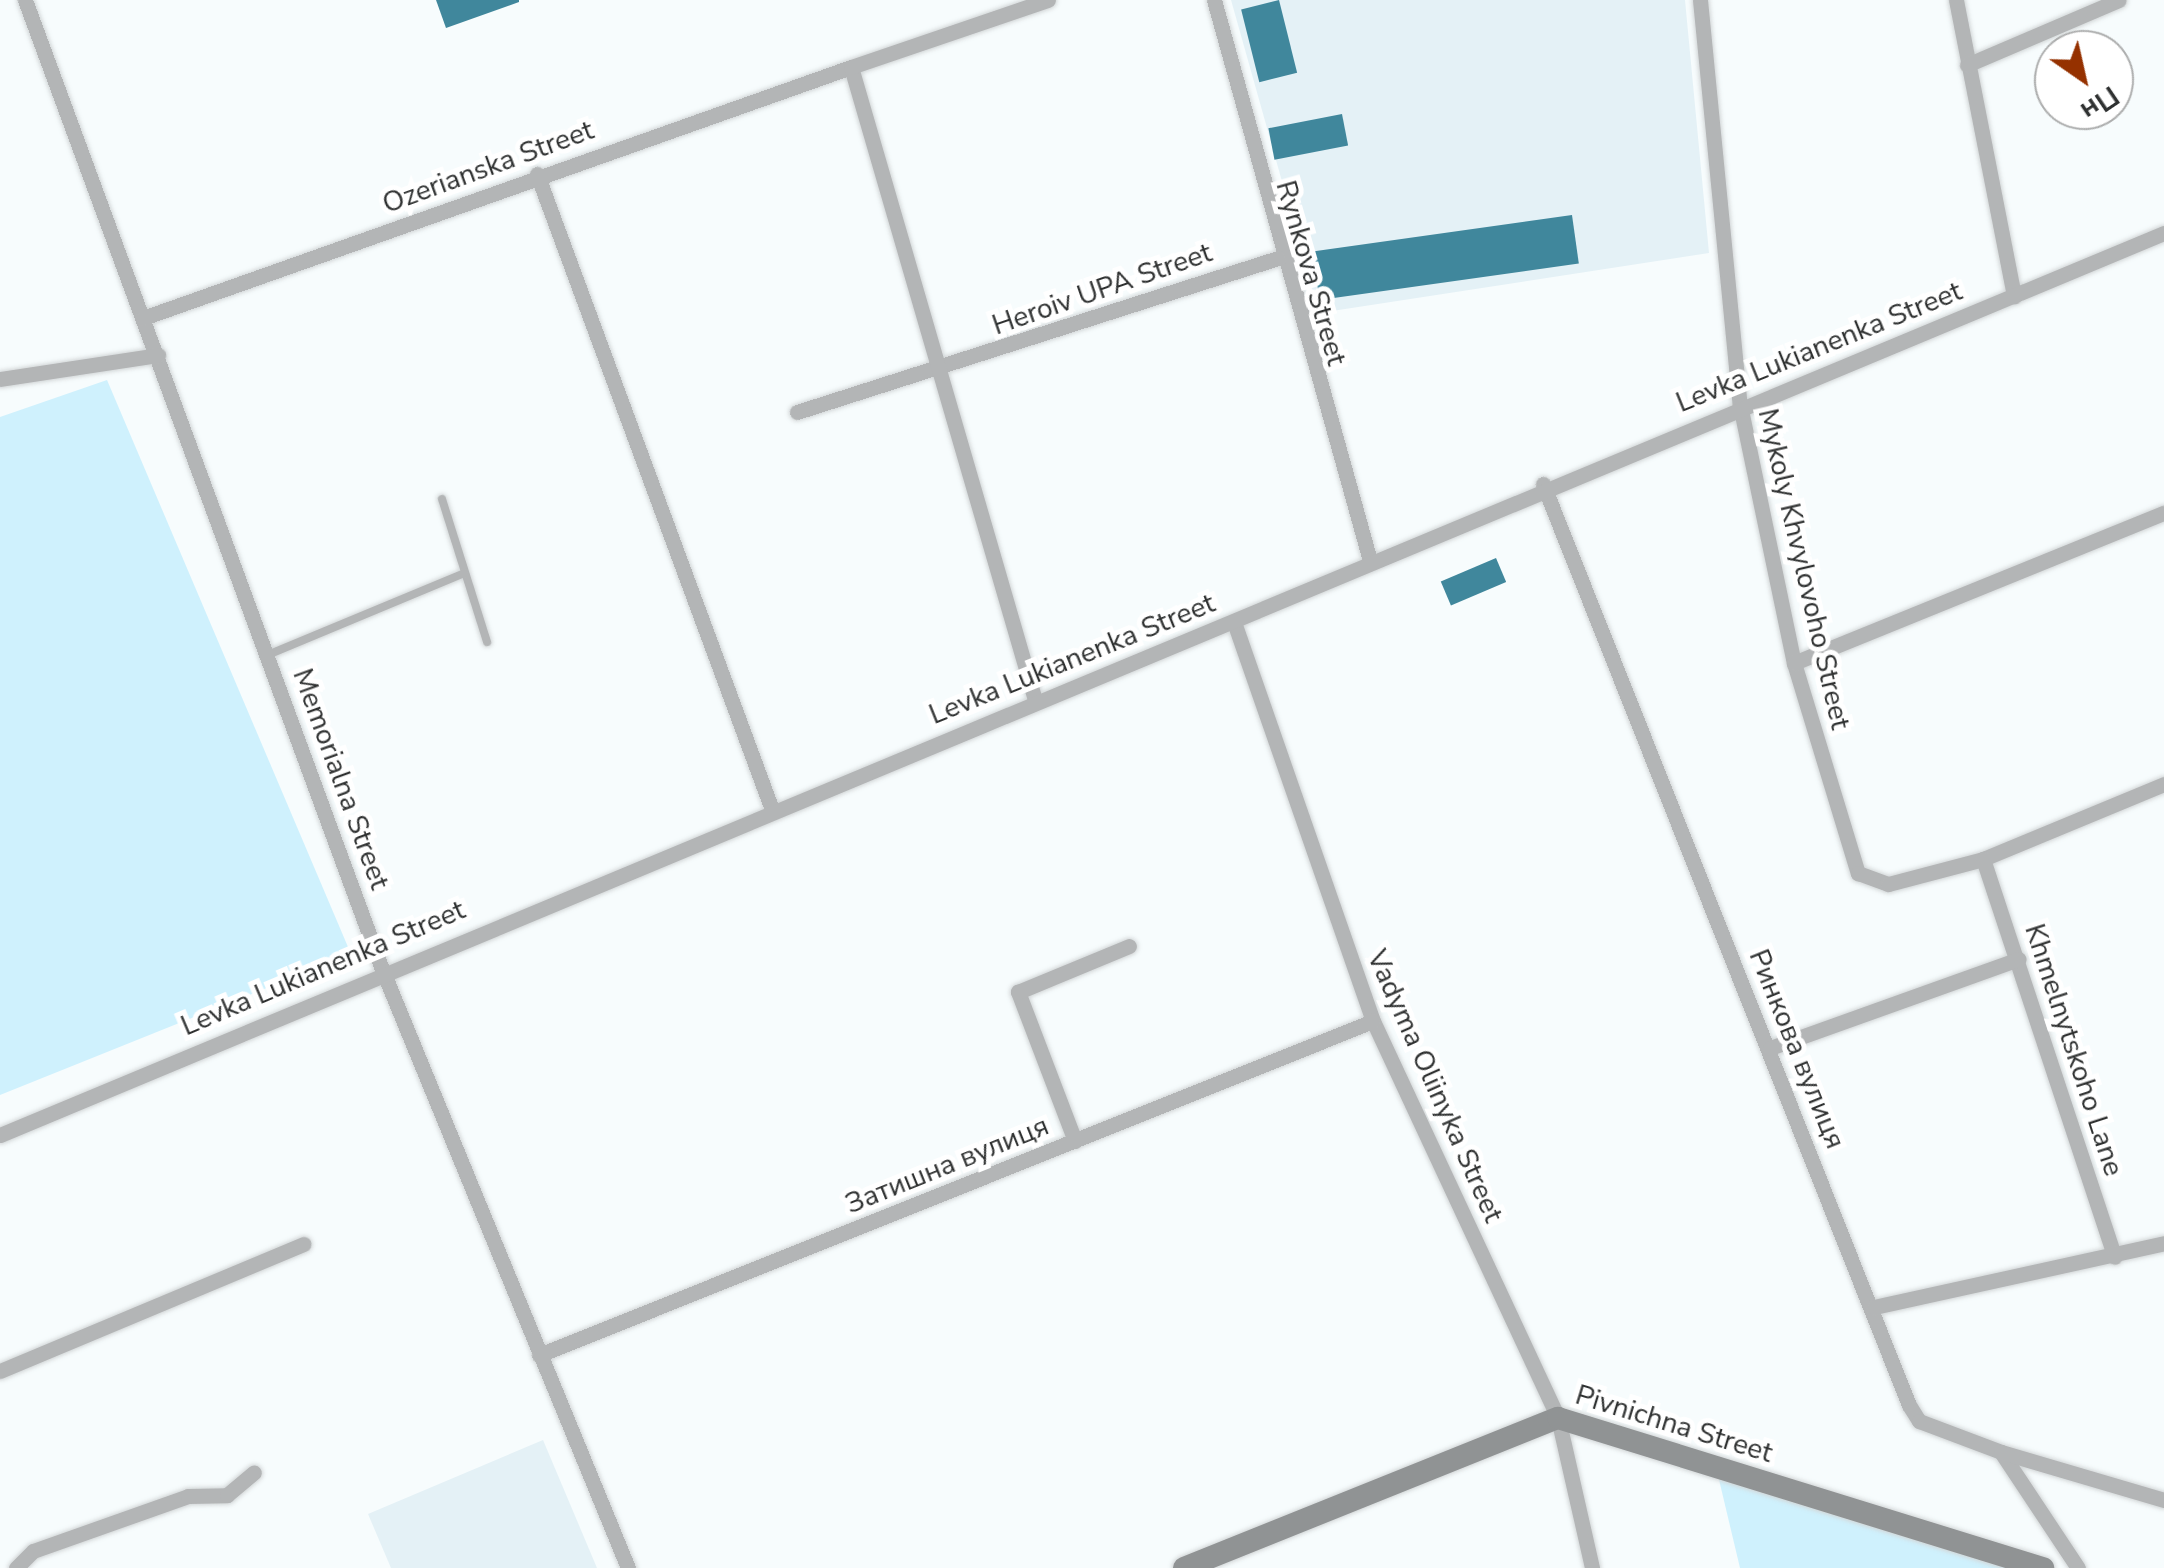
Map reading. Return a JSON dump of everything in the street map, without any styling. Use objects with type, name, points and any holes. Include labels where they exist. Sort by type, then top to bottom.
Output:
[{"type":"street","name":"Memorialna Street","points":[[25,0],[270,654],[382,969],[628,1568]]},
{"type":"street","name":"Ozerianska Street","points":[[143,318],[537,174],[1048,0]]},
{"type":"street","name":"Rynkova Street","points":[[1214,0],[1278,258],[1368,557]]},
{"type":"street","name":"Mykoly Khvylovoho Street","points":[[1700,0],[1740,405],[1794,663],[1858,873],[1888,884],[1983,858]]},
{"type":"street","points":[[1956,0],[2014,296]]},
{"type":"street","points":[[1967,65],[2120,0]]},
{"type":"street","points":[[851,67],[942,367],[1035,700]]},
{"type":"street","points":[[537,174],[770,807]]},
{"type":"street","name":"Levka Lukianenka Street","points":[[0,1136],[382,969],[770,807],[1234,622],[1368,557],[2164,233]]},
{"type":"street","name":"Heroiv UPA Street","points":[[797,412],[1278,258]]},
{"type":"street","points":[[0,379],[158,356]]},
{"type":"street","name":"Ринкова вулиця","points":[[1543,484],[1920,1421],[2001,1452],[2164,1500]]},
{"type":"street","points":[[1794,663],[2164,513]]},
{"type":"street","name":"Vadyma Oliinyka Street","points":[[1234,622],[1374,1022],[1558,1418],[1592,1568]]},
{"type":"street","points":[[1983,858],[2164,784]]},
{"type":"street","name":"Khmelnytskoho Lane","points":[[1983,858],[2020,958],[2115,1257]]},
{"type":"street","points":[[1075,1141],[1018,992],[1129,946]]},
{"type":"street","points":[[1770,1048],[2020,958]]},
{"type":"street","name":"Затишна вулиця","points":[[539,1355],[1374,1022]]},
{"type":"street","points":[[1874,1307],[2115,1257],[2164,1243]]},
{"type":"street","points":[[0,1372],[304,1244]]},
{"type":"street","name":"Pivnichna Street","points":[[1184,1568],[1558,1418],[2043,1568]]},
{"type":"street","points":[[2001,1452],[2078,1568]]},
{"type":"street","points":[[16,1568],[34,1551],[188,1496],[227,1495],[254,1472]]},
{"type":"lane","points":[[442,499],[487,642]]},
{"type":"lane","points":[[270,654],[466,573]]},
{"type":"shaded area","points":[[1231,0],[1685,0],[1709,253],[1319,313]]},
{"type":"shaded area","points":[[107,380],[351,954],[0,1095],[0,417]]},
{"type":"shaded area","points":[[543,1440],[597,1568],[391,1568],[368,1514]]},
{"type":"shaded area","points":[[1716,1467],[2020,1568],[1740,1568]]},
{"type":"building","points":[[436,0],[519,0],[519,2],[446,28]]},
{"type":"building","points":[[1279,0],[1297,73],[1259,82],[1241,9]]},
{"type":"building","points":[[1342,114],[1348,145],[1274,160],[1268,128]]},
{"type":"building","points":[[1572,215],[1579,264],[1319,300],[1313,251]]},
{"type":"building","points":[[1496,558],[1506,582],[1451,605],[1441,581]]}]
